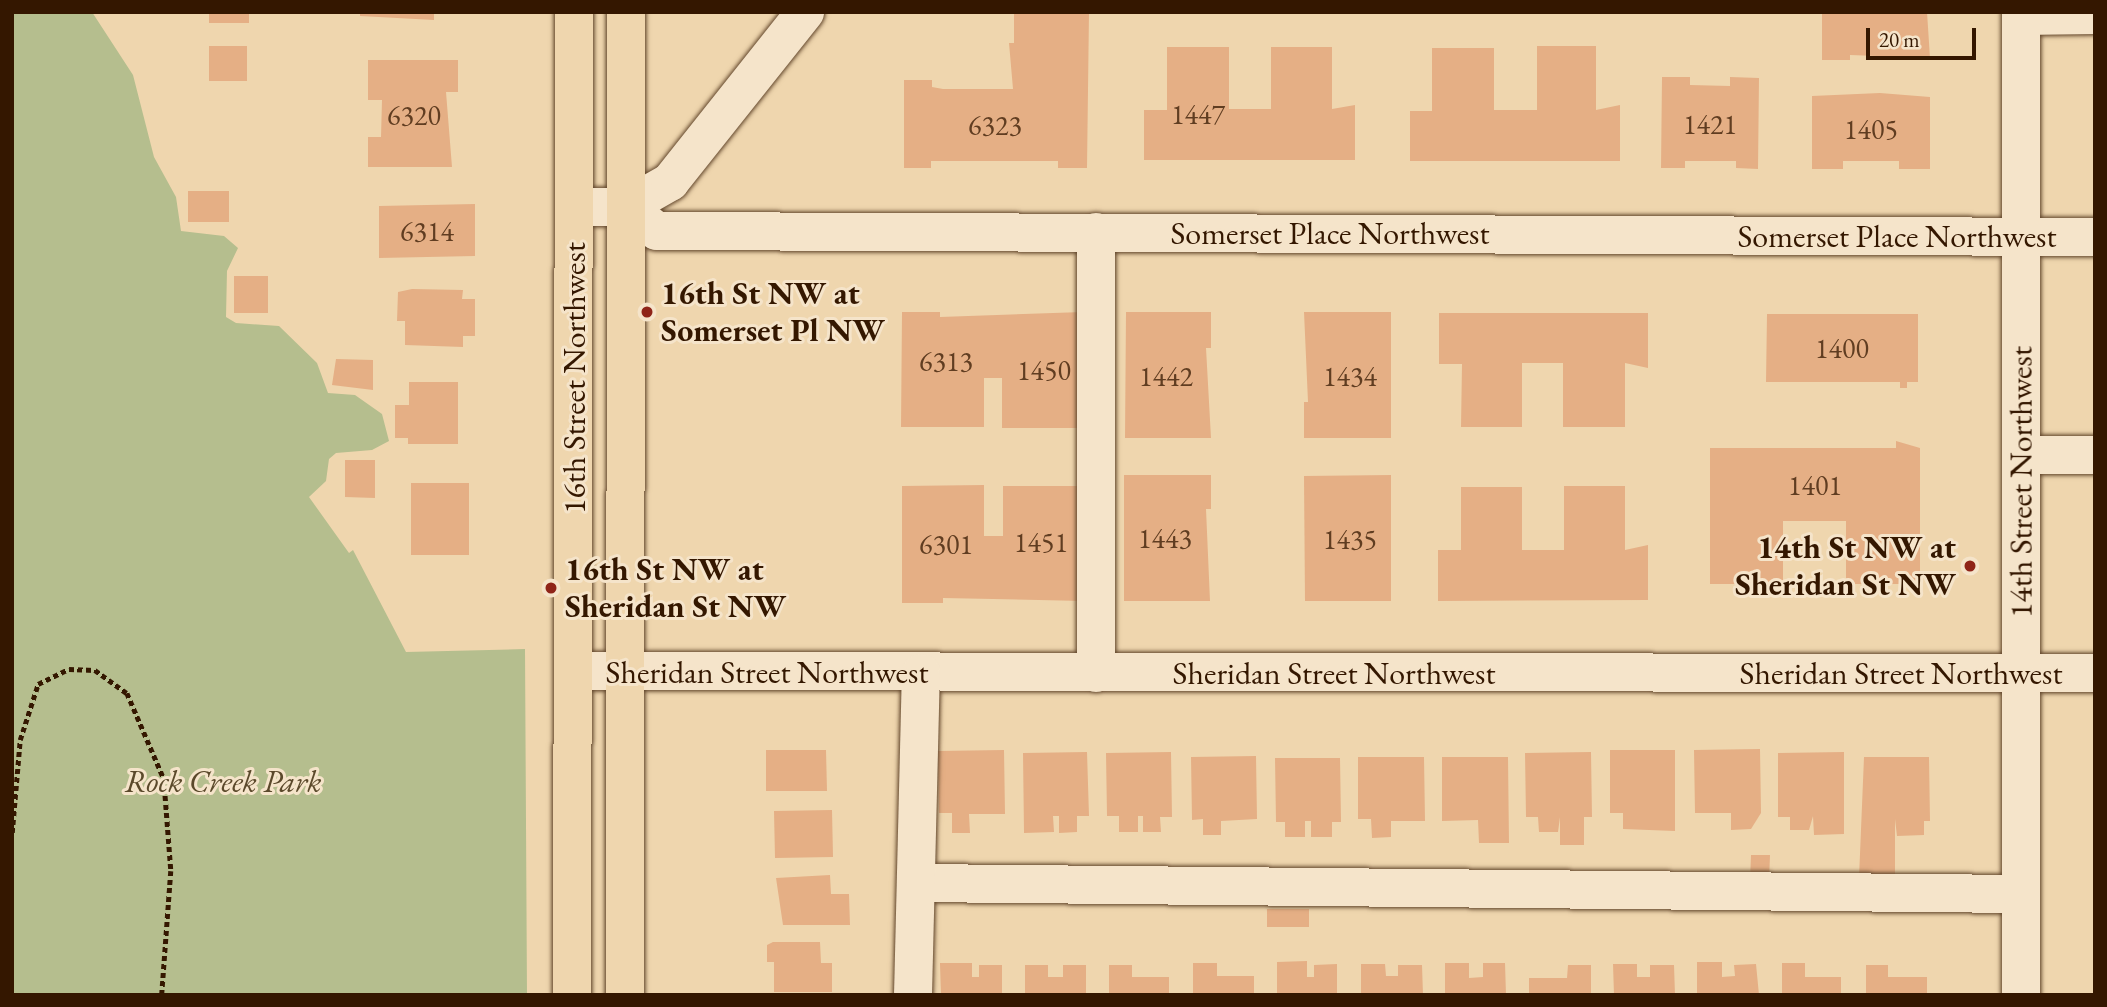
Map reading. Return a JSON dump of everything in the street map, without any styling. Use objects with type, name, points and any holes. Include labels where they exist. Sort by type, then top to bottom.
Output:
[{"type":"main road","name":"16th Street Northwest","points":[[572,995],[574,12]]},
{"type":"main road","name":"16th Street Northwest","points":[[625,995],[626,12]]},
{"type":"street","points":[[574,207],[626,207],[670,182],[805,12]]},
{"type":"street","points":[[2021,14],[2095,15]]},
{"type":"street","name":"14th Street Northwest","points":[[2021,14],[2021,995]]},
{"type":"street","name":"Somerset Place Northwest","points":[[626,207],[657,231],[2095,237]]},
{"type":"street","points":[[1096,232],[1096,673]]},
{"type":"street","points":[[2021,455],[2095,455]]},
{"type":"street","name":"Sheridan Street Northwest","points":[[573,671],[2095,673]]},
{"type":"street","points":[[913,995],[921,673]]},
{"type":"street","points":[[916,883],[2021,894]]},
{"type":"path","points":[[12,833],[20,740],[38,684],[69,669],[95,670],[127,692],[164,779],[171,871],[162,995]]},
{"type":"green space","name":"Rock Creek Park","points":[[12,12],[92,12],[133,75],[154,157],[176,197],[181,231],[224,236],[238,248],[227,271],[226,317],[236,323],[279,326],[317,363],[328,393],[355,395],[382,414],[389,441],[372,450],[336,453],[329,459],[326,481],[309,497],[349,553],[353,550],[406,652],[525,649],[527,995],[12,995]]},
{"type":"building","points":[[209,12],[249,12],[249,23],[209,23]]},
{"type":"building","points":[[360,12],[434,12],[434,20],[360,16]]},
{"type":"building","points":[[1014,12],[1089,12],[1087,168],[1058,168],[1058,161],[931,161],[931,168],[904,168],[904,80],[932,80],[932,87],[943,89],[1013,89],[1009,43],[1014,43]]},
{"type":"building","points":[[1822,12],[1927,12],[1930,58],[1850,55],[1850,60],[1822,60]]},
{"type":"building","points":[[209,46],[247,46],[247,81],[209,81]]},
{"type":"building","points":[[1537,46],[1596,46],[1596,110],[1620,105],[1620,161],[1410,161],[1410,111],[1432,111],[1432,48],[1494,48],[1494,110],[1537,110]]},
{"type":"building","points":[[1167,47],[1229,47],[1229,109],[1271,109],[1271,47],[1332,47],[1332,109],[1355,105],[1355,160],[1144,160],[1144,110],[1167,110]]},
{"type":"building","points":[[368,60],[458,60],[458,92],[446,92],[452,167],[368,167],[368,137],[381,137],[382,100],[368,100]]},
{"type":"building","points":[[1662,77],[1690,77],[1690,85],[1730,86],[1730,77],[1759,78],[1758,169],[1736,168],[1736,161],[1685,161],[1685,168],[1661,168]]},
{"type":"building","points":[[1880,93],[1930,97],[1930,169],[1899,169],[1899,161],[1843,161],[1843,169],[1812,169],[1812,96]]},
{"type":"building","points":[[188,191],[229,191],[229,222],[188,222]]},
{"type":"building","points":[[475,204],[475,256],[379,258],[379,206]]},
{"type":"building","points":[[234,276],[268,276],[268,313],[234,313]]},
{"type":"building","points":[[412,289],[463,290],[462,299],[475,299],[475,336],[463,336],[463,347],[405,345],[405,321],[397,321],[398,292]]},
{"type":"building","points":[[902,312],[940,312],[940,317],[1083,312],[1083,428],[1002,428],[1002,378],[984,378],[984,427],[901,427]]},
{"type":"building","points":[[1126,312],[1211,312],[1211,348],[1206,348],[1211,438],[1125,438]]},
{"type":"building","points":[[1304,312],[1391,312],[1391,438],[1304,438],[1304,402],[1308,402]]},
{"type":"building","points":[[1439,313],[1648,313],[1648,368],[1625,363],[1625,427],[1563,427],[1563,363],[1522,363],[1522,427],[1461,427],[1462,364],[1439,364]]},
{"type":"building","points":[[1767,314],[1918,314],[1918,382],[1907,382],[1907,388],[1900,388],[1900,382],[1766,382]]},
{"type":"building","points":[[336,359],[373,360],[373,390],[332,385]]},
{"type":"building","points":[[409,382],[458,382],[458,444],[408,444],[408,438],[395,438],[395,405],[409,405]]},
{"type":"building","points":[[1896,441],[1920,448],[1920,584],[1846,584],[1846,521],[1783,521],[1783,584],[1710,584],[1710,448],[1896,448]]},
{"type":"building","points":[[345,460],[375,460],[375,498],[345,497]]},
{"type":"building","points":[[1124,475],[1211,475],[1211,509],[1206,509],[1210,601],[1124,601]]},
{"type":"building","points":[[1391,475],[1391,601],[1305,601],[1304,476]]},
{"type":"building","points":[[411,483],[469,483],[469,555],[411,555]]},
{"type":"building","points":[[984,485],[984,536],[1003,536],[1003,486],[1083,486],[1084,601],[943,598],[943,603],[902,603],[902,486]]},
{"type":"building","points":[[1564,486],[1625,486],[1625,550],[1648,545],[1648,600],[1438,601],[1438,550],[1461,550],[1461,487],[1522,487],[1522,550],[1564,550]]},
{"type":"building","points":[[1760,749],[1761,813],[1751,829],[1731,830],[1731,813],[1695,813],[1694,750]]},
{"type":"building","points":[[766,750],[826,750],[827,791],[766,791]]},
{"type":"building","points":[[1004,750],[1005,814],[969,814],[970,833],[952,833],[952,813],[939,813],[938,751]]},
{"type":"building","points":[[1610,750],[1675,750],[1675,831],[1623,829],[1623,813],[1610,813]]},
{"type":"building","points":[[1087,752],[1089,816],[1077,816],[1077,832],[1059,833],[1059,816],[1053,816],[1054,832],[1024,833],[1023,753]]},
{"type":"building","points":[[1171,752],[1172,817],[1160,817],[1161,832],[1143,832],[1143,816],[1138,816],[1138,832],[1119,832],[1119,816],[1107,816],[1106,753]]},
{"type":"building","points":[[1591,752],[1592,817],[1584,817],[1584,845],[1560,845],[1560,817],[1558,832],[1539,832],[1538,817],[1526,817],[1525,753]]},
{"type":"building","points":[[1844,752],[1844,834],[1814,835],[1813,816],[1809,830],[1790,830],[1790,817],[1778,817],[1778,753]]},
{"type":"building","points":[[1256,756],[1257,819],[1221,821],[1221,835],[1203,835],[1203,819],[1192,820],[1191,757]]},
{"type":"building","points":[[1358,757],[1424,757],[1425,821],[1391,821],[1391,837],[1372,838],[1371,819],[1358,819]]},
{"type":"building","points":[[1442,757],[1508,757],[1509,843],[1479,843],[1478,820],[1442,821]]},
{"type":"building","points":[[1864,757],[1929,757],[1930,821],[1924,821],[1924,835],[1897,836],[1895,819],[1895,878],[1859,878]]},
{"type":"building","points":[[1275,758],[1340,758],[1341,822],[1332,822],[1332,837],[1311,837],[1311,821],[1305,821],[1305,837],[1285,837],[1285,822],[1276,822]]},
{"type":"building","points":[[832,810],[833,857],[775,858],[774,811]]},
{"type":"building","points":[[1751,855],[1770,855],[1769,881],[1750,881]]},
{"type":"building","points":[[830,875],[831,894],[849,894],[850,925],[783,925],[776,878]]},
{"type":"building","points":[[1267,909],[1309,909],[1309,927],[1267,927]]},
{"type":"building","points":[[773,942],[820,942],[821,963],[832,963],[832,992],[774,992],[774,962],[767,962],[767,945]]},
{"type":"building","points":[[1307,961],[1307,977],[1314,977],[1314,965],[1337,964],[1337,995],[1277,995],[1277,962]]},
{"type":"building","points":[[1697,962],[1722,962],[1722,977],[1735,976],[1734,965],[1756,964],[1759,995],[1697,995]]},
{"type":"building","points":[[940,963],[972,963],[972,977],[979,977],[979,965],[1002,965],[1002,995],[941,995]]},
{"type":"building","points":[[1193,963],[1217,963],[1217,976],[1254,976],[1254,995],[1193,995]]},
{"type":"building","points":[[1445,963],[1469,963],[1469,978],[1483,977],[1483,963],[1505,963],[1506,995],[1445,995]]},
{"type":"building","points":[[1782,963],[1805,963],[1805,977],[1841,977],[1841,995],[1782,995]]},
{"type":"building","points":[[1361,964],[1385,964],[1386,976],[1398,976],[1398,965],[1422,965],[1423,995],[1361,995]]},
{"type":"building","points":[[1613,964],[1637,964],[1637,977],[1650,977],[1650,965],[1674,965],[1675,995],[1614,995]]},
{"type":"building","points":[[1025,965],[1048,965],[1048,977],[1063,977],[1063,965],[1086,965],[1086,995],[1025,995]]},
{"type":"building","points":[[1109,965],[1132,965],[1132,977],[1169,977],[1169,995],[1109,995]]},
{"type":"building","points":[[1568,965],[1591,965],[1591,995],[1529,995],[1529,978],[1567,978]]},
{"type":"building","points":[[1866,965],[1888,965],[1888,977],[1927,977],[1927,995],[1866,995]]},
{"type":"place","name":"16th St NW at Somerset Pl NW","points":[[647,312]]},
{"type":"place","name":"14th St NW at Sheridan St NW","points":[[1970,566]]},
{"type":"place","name":"16th St NW at Sheridan St NW","points":[[551,588]]}]
